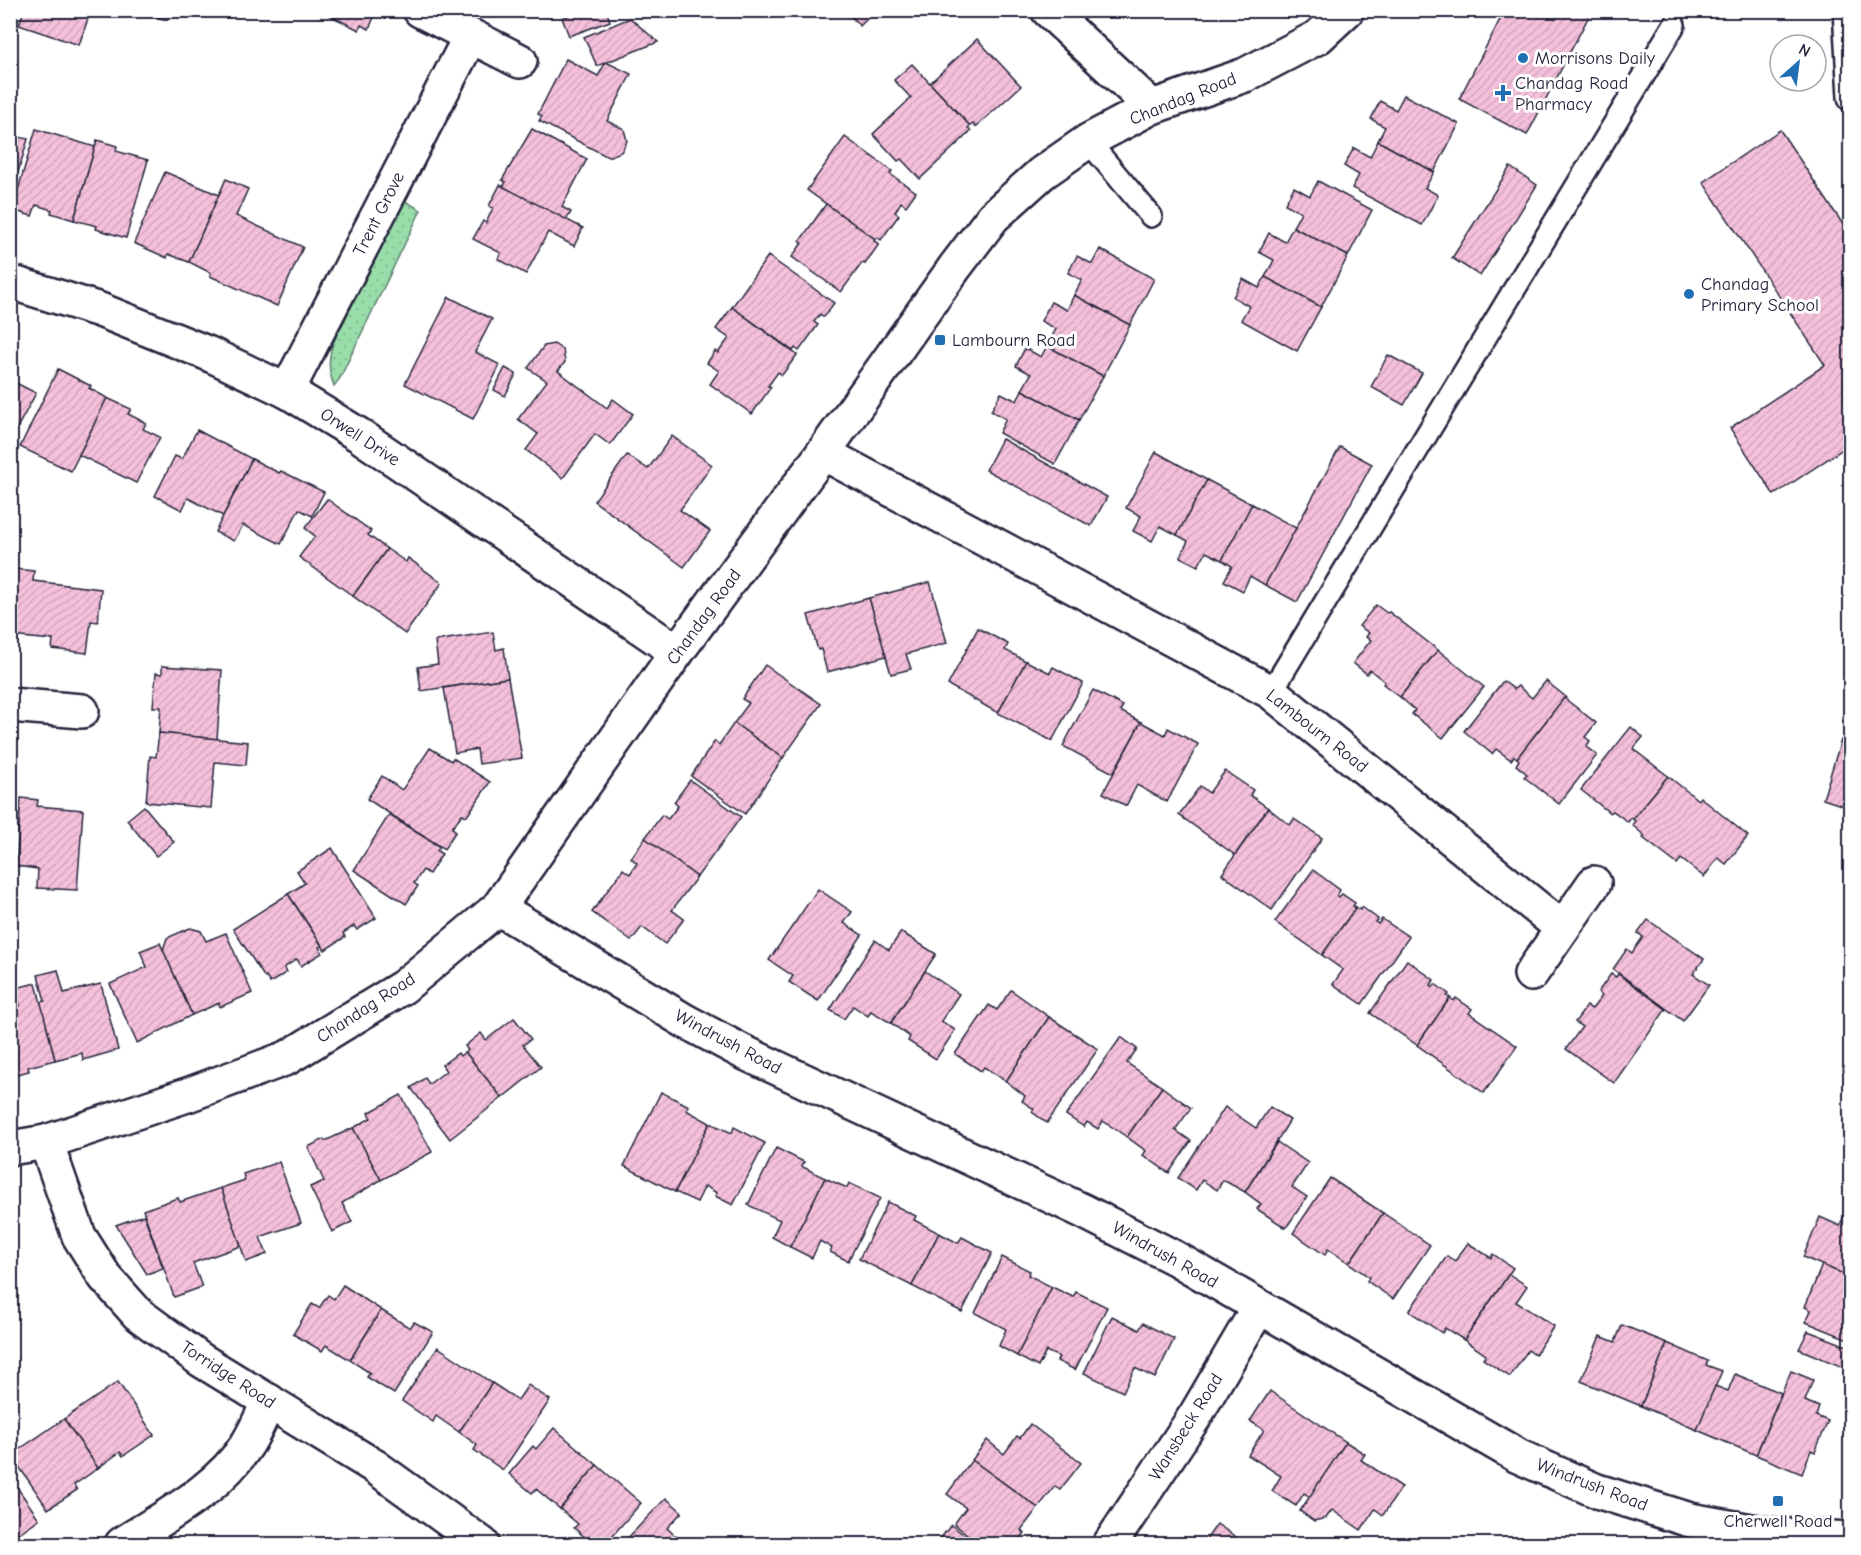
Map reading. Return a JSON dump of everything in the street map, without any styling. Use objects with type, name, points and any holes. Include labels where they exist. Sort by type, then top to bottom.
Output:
[{"type":"street","points":[[420,10],[520,61]]},
{"type":"street","points":[[1048,10],[1152,107]]},
{"type":"street","name":"Chandag Road","points":[[10,1149],[46,1142],[190,1094],[287,1058],[403,987],[498,908],[677,652],[823,453],[955,267],[993,218],[1042,173],[1088,141],[1152,107],[1245,75],[1318,37],[1347,10]]},
{"type":"street","name":"Trent Grove","points":[[287,391],[471,37]]},
{"type":"street","name":"Orwell Drive","points":[[10,282],[100,310],[207,353],[287,391],[359,435],[677,652]]},
{"type":"street","name":"Lambourn Road","points":[[823,453],[1271,692],[1562,928]]},
{"type":"street","points":[[10,705],[82,711]]},
{"type":"street","points":[[1531,974],[1594,883]]},
{"type":"street","name":"Windrush Road","points":[[498,908],[685,1021],[743,1052],[1083,1210],[1175,1258],[1518,1456],[1597,1491],[1690,1520],[1774,1535],[1851,1539]]},
{"type":"street","name":"Torridge Road","points":[[46,1142],[79,1236],[105,1277],[138,1314],[201,1360],[374,1466],[482,1545]]},
{"type":"street","name":"Wansbeck Road","points":[[1110,1545],[1195,1416],[1259,1307]]},
{"type":"street","points":[[122,1545],[202,1492],[228,1470],[248,1443],[269,1401]]},
{"type":"lane","points":[[1844,10],[1851,100]]},
{"type":"lane","points":[[1271,692],[1674,25]]},
{"type":"lane","points":[[1088,141],[1151,216]]},
{"type":"green space","points":[[405,201],[421,210],[340,378],[334,386],[329,364],[333,343]]},
{"type":"building","points":[[24,10],[91,10],[79,45],[19,25]]},
{"type":"building","points":[[133,10],[170,10],[167,20]]},
{"type":"building","points":[[319,10],[377,10],[369,29],[361,25],[359,30]]},
{"type":"building","points":[[537,10],[555,10],[551,17]]},
{"type":"building","points":[[581,10],[606,10],[610,21],[569,36],[562,18]]},
{"type":"building","points":[[845,10],[876,10],[860,26]]},
{"type":"building","points":[[1505,10],[1592,10],[1527,135],[1459,99]]},
{"type":"building","points":[[630,18],[658,42],[597,66],[584,37]]},
{"type":"building","points":[[977,39],[1021,86],[976,127],[973,124],[970,126],[930,83]]},
{"type":"building","points":[[566,59],[598,76],[606,62],[631,74],[607,121],[624,129],[627,141],[621,152],[608,157],[539,121],[542,116],[538,114]]},
{"type":"building","points":[[912,64],[970,126],[968,128],[971,131],[920,179],[901,159],[898,161],[873,134],[911,98],[894,80]]},
{"type":"building","points":[[1404,95],[1459,124],[1434,172],[1378,141],[1385,127],[1371,119],[1380,101],[1396,110]]},
{"type":"building","points":[[36,129],[95,147],[74,220],[51,213],[52,210],[36,205],[32,216],[12,210]]},
{"type":"building","points":[[532,129],[587,159],[562,207],[571,212],[566,220],[503,187],[506,182],[502,180]]},
{"type":"building","points":[[1780,130],[1850,235],[1850,444],[1774,495],[1730,428],[1825,365],[1703,182]]},
{"type":"building","points":[[10,135],[28,139],[10,199]]},
{"type":"building","points":[[845,137],[892,171],[890,174],[916,192],[906,206],[901,202],[895,212],[899,215],[881,240],[877,237],[875,239],[807,190]]},
{"type":"building","points":[[97,140],[117,146],[116,151],[148,160],[126,238],[96,229],[97,226],[74,220]]},
{"type":"building","points":[[1378,141],[1434,172],[1425,188],[1438,195],[1422,225],[1352,188],[1359,175],[1344,166],[1354,148],[1370,157]]},
{"type":"building","points":[[1510,167],[1537,185],[1480,276],[1452,258]]},
{"type":"building","points":[[165,172],[219,195],[189,262],[168,254],[167,258],[134,243]]},
{"type":"building","points":[[226,179],[248,189],[236,216],[303,247],[277,306],[210,276],[211,273],[189,262]]},
{"type":"building","points":[[1318,181],[1372,210],[1348,256],[1293,227],[1301,212],[1285,204],[1294,187],[1310,196]]},
{"type":"building","points":[[500,185],[583,228],[574,246],[548,232],[526,274],[498,259],[501,253],[473,239],[483,221],[486,223],[493,208],[489,206]]},
{"type":"building","points":[[826,204],[879,244],[841,292],[792,257],[802,243],[800,241]]},
{"type":"building","points":[[1293,227],[1348,256],[1321,307],[1265,277],[1274,260],[1259,252],[1269,233],[1285,242]]},
{"type":"building","points":[[1100,249],[1154,279],[1130,325],[1074,295],[1082,280],[1068,273],[1077,256],[1092,264]]},
{"type":"building","points":[[768,256],[834,303],[824,317],[820,314],[814,322],[818,325],[799,351],[795,348],[793,351],[732,307]]},
{"type":"building","points":[[1265,277],[1321,307],[1297,351],[1241,320],[1249,306],[1233,297],[1243,279],[1259,288]]},
{"type":"building","points":[[1074,295],[1130,325],[1103,376],[1047,346],[1056,329],[1041,321],[1051,302],[1067,310]]},
{"type":"building","points":[[449,297],[492,319],[475,352],[500,365],[473,419],[405,384]]},
{"type":"building","points":[[732,307],[797,355],[782,375],[778,372],[768,386],[771,387],[752,414],[710,384],[719,371],[707,363],[715,351],[718,353],[729,338],[716,329]]},
{"type":"building","points":[[554,344],[563,350],[565,362],[558,371],[607,408],[613,399],[633,414],[610,445],[595,434],[563,478],[526,450],[538,434],[518,419],[547,381],[528,368],[544,346]]},
{"type":"building","points":[[1047,346],[1103,376],[1079,420],[1022,390],[1031,374],[1016,366],[1025,348],[1041,357]]},
{"type":"building","points":[[1388,355],[1422,373],[1404,405],[1371,387]]},
{"type":"building","points":[[505,368],[516,374],[505,396],[494,390]]},
{"type":"building","points":[[58,369],[91,386],[89,388],[107,398],[71,471],[20,447]]},
{"type":"building","points":[[10,380],[36,393],[10,441]]},
{"type":"building","points":[[1022,390],[1079,420],[1055,464],[999,433],[1006,419],[991,411],[1001,393],[1017,401]]},
{"type":"building","points":[[107,398],[131,409],[128,414],[146,423],[143,429],[160,437],[136,483],[79,455]]},
{"type":"building","points":[[197,430],[252,459],[223,516],[188,498],[182,510],[155,496],[175,456],[182,459]]},
{"type":"building","points":[[672,436],[712,465],[680,510],[710,531],[684,567],[594,501],[627,455],[648,469]]},
{"type":"building","points":[[1002,439],[1107,497],[1091,526],[986,470]]},
{"type":"building","points":[[1340,447],[1372,464],[1297,602],[1265,585]]},
{"type":"building","points":[[1156,452],[1207,480],[1177,535],[1160,526],[1152,541],[1133,531],[1141,516],[1126,508]]},
{"type":"building","points":[[252,459],[324,492],[312,516],[299,509],[281,544],[243,525],[234,541],[215,532]]},
{"type":"building","points":[[1207,480],[1252,504],[1222,560],[1206,552],[1198,566],[1180,557],[1188,541],[1177,535]]},
{"type":"building","points":[[327,499],[371,531],[368,535],[387,549],[353,596],[299,557],[315,536],[305,528]]},
{"type":"building","points":[[1252,504],[1296,528],[1265,585],[1250,576],[1243,591],[1224,581],[1232,566],[1222,560]]},
{"type":"building","points":[[387,549],[406,562],[408,558],[442,583],[405,634],[353,596]]},
{"type":"building","points":[[13,569],[34,571],[33,581],[101,589],[98,622],[91,621],[87,653],[52,649],[53,640],[10,636],[10,594]]},
{"type":"building","points":[[930,582],[947,643],[906,654],[911,669],[891,674],[869,598]]},
{"type":"building","points":[[869,598],[886,656],[827,672],[808,615]]},
{"type":"building","points":[[1376,605],[1387,613],[1389,612],[1438,650],[1400,697],[1370,670],[1367,674],[1353,663],[1371,640],[1366,637],[1369,633],[1359,626]]},
{"type":"building","points":[[978,628],[1008,644],[1005,650],[1026,661],[998,713],[948,685]]},
{"type":"building","points":[[493,632],[496,650],[504,648],[508,678],[421,691],[418,667],[438,664],[435,641]]},
{"type":"building","points":[[1438,650],[1484,687],[1443,738],[1412,714],[1415,710],[1400,697]]},
{"type":"building","points":[[1026,661],[1050,673],[1053,667],[1083,683],[1052,741],[998,713]]},
{"type":"building","points":[[765,665],[821,704],[783,758],[734,723],[749,703],[742,699]]},
{"type":"building","points":[[162,666],[222,670],[217,739],[159,733],[161,707],[153,707],[156,673],[162,674]]},
{"type":"building","points":[[508,678],[522,758],[479,764],[477,749],[455,753],[444,688]]},
{"type":"building","points":[[1503,681],[1514,689],[1518,686],[1532,698],[1546,681],[1566,697],[1517,758],[1514,756],[1511,760],[1496,749],[1492,754],[1464,731]]},
{"type":"building","points":[[1093,690],[1123,706],[1120,711],[1141,722],[1113,773],[1063,746]]},
{"type":"building","points":[[1564,698],[1596,723],[1585,737],[1590,741],[1586,747],[1597,755],[1559,804],[1524,777],[1527,774],[1516,765],[1519,760],[1517,758]]},
{"type":"building","points":[[1141,722],[1165,735],[1168,728],[1198,744],[1167,802],[1137,785],[1126,806],[1103,793]]},
{"type":"building","points":[[734,723],[783,758],[745,814],[691,776],[715,741],[719,745]]},
{"type":"building","points":[[1631,727],[1643,737],[1633,749],[1668,776],[1633,819],[1631,818],[1628,822],[1613,811],[1610,813],[1581,790]]},
{"type":"building","points":[[159,733],[248,742],[246,765],[215,762],[211,808],[146,802],[150,756],[156,757]]},
{"type":"building","points":[[1841,740],[1850,743],[1850,808],[1823,799]]},
{"type":"building","points":[[430,748],[451,761],[453,758],[490,782],[467,816],[462,814],[452,828],[456,831],[444,849],[367,799],[382,776],[402,790]]},
{"type":"building","points":[[1225,771],[1253,790],[1250,795],[1268,808],[1235,855],[1179,815],[1200,786],[1209,793]]},
{"type":"building","points":[[1668,776],[1698,800],[1700,797],[1748,836],[1726,864],[1718,858],[1704,877],[1681,859],[1677,864],[1643,838],[1645,836],[1632,825],[1635,821],[1633,819]]},
{"type":"building","points":[[690,780],[741,817],[697,877],[645,838],[662,815],[668,819],[678,806],[674,802]]},
{"type":"building","points":[[21,798],[38,800],[37,806],[83,810],[77,890],[37,888],[38,869],[16,866]]},
{"type":"building","points":[[144,806],[174,842],[156,856],[127,820]]},
{"type":"building","points":[[1268,808],[1290,825],[1294,819],[1322,838],[1272,910],[1222,874]]},
{"type":"building","points":[[389,815],[440,847],[437,851],[442,854],[429,874],[423,870],[414,883],[418,886],[406,904],[354,870]]},
{"type":"building","points":[[645,838],[697,877],[672,910],[684,919],[665,944],[642,927],[631,941],[592,912],[623,869],[630,874],[637,863],[631,858]]},
{"type":"building","points":[[332,848],[376,918],[357,930],[354,926],[343,933],[345,937],[325,950],[288,894],[305,883],[297,871]]},
{"type":"building","points":[[1313,870],[1340,890],[1337,895],[1339,897],[1342,894],[1355,903],[1353,906],[1356,907],[1322,955],[1275,922]]},
{"type":"building","points":[[818,889],[852,912],[844,923],[862,935],[818,1001],[789,982],[793,976],[769,960]]},
{"type":"building","points":[[288,894],[322,946],[319,947],[322,953],[301,966],[297,959],[284,968],[287,972],[270,983],[233,929]]},
{"type":"building","points":[[1356,907],[1360,910],[1362,907],[1378,919],[1375,922],[1378,924],[1382,919],[1409,937],[1362,1004],[1333,984],[1343,970],[1322,955]]},
{"type":"building","points":[[1648,920],[1704,959],[1693,974],[1709,985],[1683,1021],[1613,969],[1627,949],[1632,953],[1643,937],[1638,933]]},
{"type":"building","points":[[190,928],[201,931],[206,941],[226,933],[252,993],[220,1007],[219,1003],[192,1015],[163,950],[167,938]]},
{"type":"building","points":[[901,932],[936,954],[891,1023],[871,1011],[868,1016],[853,1006],[844,1019],[830,1010],[875,940],[889,950]]},
{"type":"building","points":[[160,943],[192,1015],[137,1043],[110,984],[147,967],[140,951]]},
{"type":"building","points":[[1407,960],[1434,980],[1431,985],[1433,987],[1435,984],[1449,994],[1447,996],[1450,998],[1417,1045],[1370,1013]]},
{"type":"building","points":[[58,970],[64,993],[101,984],[118,1050],[83,1060],[82,1053],[55,1060],[40,1002],[45,1001],[38,975]]},
{"type":"building","points":[[925,971],[959,994],[941,1021],[955,1030],[936,1059],[908,1041],[910,1037],[891,1023]]},
{"type":"building","points":[[1611,974],[1616,977],[1618,974],[1666,1009],[1614,1083],[1566,1049],[1582,1027],[1575,1022],[1587,1006],[1592,1009],[1602,996],[1598,992]]},
{"type":"building","points":[[36,983],[55,1060],[28,1067],[29,1071],[10,1076],[10,1008],[20,1006],[16,988]]},
{"type":"building","points":[[1011,990],[1049,1017],[1006,1081],[984,1067],[981,1071],[955,1054],[989,1005],[997,1010]]},
{"type":"building","points":[[1450,998],[1454,1001],[1456,998],[1472,1009],[1469,1013],[1517,1046],[1484,1093],[1417,1045]]},
{"type":"building","points":[[1049,1017],[1098,1049],[1047,1123],[1032,1112],[1034,1109],[1022,1101],[1025,1096],[1006,1081]]},
{"type":"building","points":[[514,1018],[531,1039],[523,1045],[541,1067],[502,1098],[465,1052],[468,1050],[465,1046],[481,1033],[486,1040]]},
{"type":"building","points":[[1121,1037],[1137,1049],[1127,1063],[1162,1087],[1127,1137],[1103,1121],[1098,1129],[1087,1122],[1084,1127],[1066,1115]]},
{"type":"building","points":[[465,1052],[502,1098],[450,1139],[411,1088],[425,1078],[429,1084],[446,1071],[442,1065],[458,1053],[460,1056]]},
{"type":"building","points":[[1162,1087],[1191,1108],[1175,1130],[1191,1141],[1169,1173],[1143,1155],[1146,1151],[1127,1137]]},
{"type":"building","points":[[661,1092],[689,1106],[686,1110],[710,1123],[675,1192],[624,1166]]},
{"type":"building","points":[[401,1095],[432,1152],[381,1180],[353,1128],[371,1118],[368,1113]]},
{"type":"building","points":[[1225,1107],[1256,1128],[1270,1107],[1290,1120],[1245,1192],[1223,1180],[1217,1190],[1202,1180],[1196,1190],[1178,1178]]},
{"type":"building","points":[[710,1123],[732,1133],[734,1127],[765,1143],[733,1205],[715,1196],[717,1193],[705,1186],[697,1202],[675,1192]]},
{"type":"building","points":[[353,1128],[381,1180],[342,1203],[352,1222],[332,1232],[310,1187],[324,1181],[308,1147]]},
{"type":"building","points":[[1277,1142],[1308,1163],[1292,1187],[1307,1197],[1286,1228],[1257,1209],[1261,1204],[1245,1192]]},
{"type":"building","points":[[776,1148],[804,1162],[801,1166],[825,1178],[790,1247],[772,1237],[780,1220],[748,1205]]},
{"type":"building","points":[[279,1162],[301,1223],[260,1237],[267,1254],[246,1262],[221,1188],[245,1180],[243,1174]]},
{"type":"building","points":[[825,1178],[847,1188],[849,1183],[880,1198],[848,1261],[830,1252],[832,1248],[820,1241],[812,1258],[790,1247]]},
{"type":"building","points":[[1330,1178],[1383,1213],[1349,1263],[1328,1249],[1325,1255],[1293,1233]]},
{"type":"building","points":[[221,1188],[241,1246],[193,1263],[202,1287],[174,1297],[143,1210],[178,1198],[180,1202]]},
{"type":"building","points":[[888,1202],[916,1216],[914,1220],[939,1233],[912,1286],[859,1259]]},
{"type":"building","points":[[1847,1208],[1850,1210],[1850,1277],[1803,1257],[1820,1217],[1840,1226]]},
{"type":"building","points":[[1383,1213],[1430,1245],[1393,1299],[1367,1281],[1369,1277],[1349,1263]]},
{"type":"building","points":[[144,1215],[163,1268],[147,1274],[116,1225]]},
{"type":"building","points":[[939,1233],[958,1243],[962,1237],[992,1253],[962,1312],[912,1286]]},
{"type":"building","points":[[1468,1243],[1491,1258],[1493,1254],[1513,1268],[1464,1340],[1445,1328],[1442,1333],[1409,1311],[1447,1256],[1455,1261]]},
{"type":"building","points":[[1002,1257],[1030,1271],[1028,1275],[1052,1287],[1017,1356],[999,1346],[1006,1329],[975,1313]]},
{"type":"building","points":[[1822,1265],[1850,1277],[1850,1340],[1806,1322],[1811,1310],[1805,1307]]},
{"type":"building","points":[[1509,1274],[1527,1286],[1516,1302],[1554,1326],[1535,1355],[1528,1350],[1510,1377],[1483,1359],[1486,1355],[1464,1340]]},
{"type":"building","points":[[343,1285],[381,1310],[350,1360],[326,1345],[322,1351],[293,1334],[312,1304],[319,1308],[328,1295],[334,1299]]},
{"type":"building","points":[[1052,1287],[1073,1297],[1076,1292],[1107,1307],[1075,1370],[1057,1361],[1059,1357],[1046,1351],[1038,1367],[1017,1356]]},
{"type":"building","points":[[381,1310],[410,1328],[414,1322],[433,1332],[394,1394],[367,1377],[370,1373],[350,1360]]},
{"type":"building","points":[[1112,1316],[1139,1330],[1143,1323],[1174,1339],[1155,1378],[1135,1368],[1123,1392],[1084,1373]]},
{"type":"building","points":[[1622,1325],[1667,1343],[1641,1406],[1581,1381],[1600,1336],[1615,1342]]},
{"type":"building","points":[[1808,1331],[1850,1347],[1850,1370],[1799,1349]]},
{"type":"building","points":[[1667,1343],[1708,1361],[1706,1365],[1722,1371],[1697,1430],[1641,1406]]},
{"type":"building","points":[[438,1347],[492,1383],[459,1432],[436,1416],[433,1422],[402,1401]]},
{"type":"building","points":[[1791,1371],[1813,1380],[1805,1401],[1819,1407],[1816,1416],[1828,1421],[1815,1452],[1811,1450],[1802,1474],[1756,1455]]},
{"type":"building","points":[[1735,1374],[1781,1393],[1756,1455],[1697,1430],[1715,1386],[1728,1391]]},
{"type":"building","points":[[118,1382],[154,1435],[123,1456],[120,1452],[98,1468],[64,1419]]},
{"type":"building","points":[[492,1383],[518,1400],[528,1385],[550,1400],[503,1470],[474,1450],[477,1445],[459,1432]]},
{"type":"building","points":[[1270,1391],[1346,1442],[1310,1497],[1304,1493],[1296,1506],[1272,1491],[1281,1476],[1248,1455],[1264,1430],[1250,1421]]},
{"type":"building","points":[[64,1419],[98,1468],[74,1485],[77,1490],[48,1509],[11,1455]]},
{"type":"building","points":[[1030,1424],[1081,1463],[1060,1490],[1055,1486],[1038,1508],[972,1460],[987,1440],[1004,1454],[1017,1436],[1020,1438]]},
{"type":"building","points":[[554,1428],[597,1465],[560,1509],[536,1489],[532,1493],[509,1474],[533,1446],[536,1449]]},
{"type":"building","points":[[1346,1442],[1365,1454],[1361,1460],[1402,1487],[1383,1515],[1375,1509],[1361,1530],[1332,1510],[1326,1518],[1314,1521],[1300,1511]]},
{"type":"building","points":[[972,1460],[1038,1508],[1021,1530],[1025,1533],[1017,1544],[980,1544],[954,1524],[966,1508],[947,1494]]},
{"type":"building","points":[[597,1465],[641,1503],[605,1544],[593,1544],[574,1528],[578,1524],[560,1509]]},
{"type":"building","points":[[10,1477],[39,1519],[12,1538],[10,1536]]},
{"type":"building","points":[[666,1498],[682,1512],[667,1528],[684,1544],[622,1544]]},
{"type":"building","points":[[1217,1524],[1246,1544],[1203,1544]]},
{"type":"building","points":[[951,1525],[977,1544],[936,1544]]},
{"type":"place","name":"Morrisons Daily","points":[[1523,58]]},
{"type":"place","name":"Chandag Road Pharmacy","points":[[1503,93]]},
{"type":"place","name":"Chandag Primary School","points":[[1689,294]]},
{"type":"place","name":"Lambourn Road","points":[[940,340]]},
{"type":"place","name":"Cherwell Road","points":[[1778,1501]]}]
